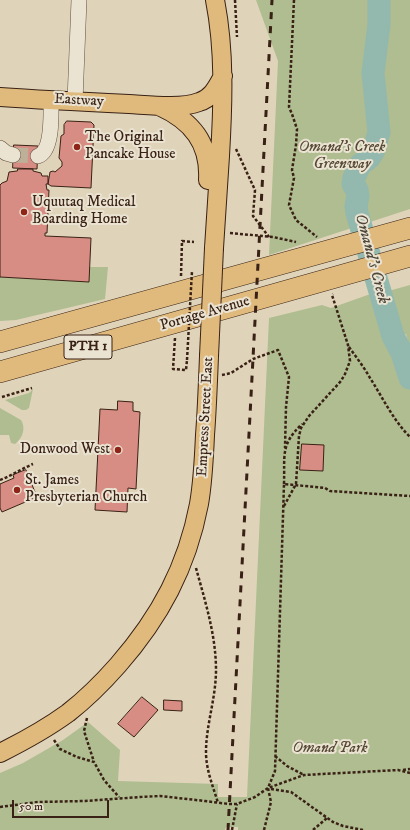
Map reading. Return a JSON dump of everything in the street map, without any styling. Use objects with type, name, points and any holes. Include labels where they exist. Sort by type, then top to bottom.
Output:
[{"type":"highway","name":"Portage Avenue","points":[[3,340],[320,246],[409,228]]},
{"type":"highway","name":"Portage Avenue","points":[[0,372],[329,287],[410,256]]},
{"type":"main road","name":"Empress Street East","points":[[204,247],[222,117],[223,76],[215,0]]},
{"type":"main road","name":"Eastway","points":[[0,97],[158,106],[187,105],[204,100],[214,92],[223,76]]},
{"type":"main road","name":"Empress Street East","points":[[0,740],[47,714],[75,693],[96,674],[120,648],[138,624],[166,576],[176,550],[189,504],[192,482],[197,358],[209,168],[203,145],[193,129],[173,112],[158,106]]},
{"type":"main road","name":"Empress Street East","points":[[0,753],[34,735],[54,722],[75,707],[96,688],[140,638],[170,592],[191,538],[203,475],[197,358]]},
{"type":"lane","points":[[74,101],[79,0]]},
{"type":"lane","points":[[38,156],[45,152],[47,147],[51,100]]},
{"type":"path","points":[[294,0],[289,107],[297,129],[292,170],[294,178],[289,205],[296,220],[320,246]]},
{"type":"path","points":[[236,148],[255,190],[253,216],[269,237]]},
{"type":"path","points":[[226,232],[269,237],[301,243]]},
{"type":"path","points":[[180,282],[182,242],[204,247]]},
{"type":"path","points":[[175,338],[174,370],[186,370],[197,358],[192,271]]},
{"type":"path","points":[[285,448],[293,433],[331,394],[345,374],[350,361],[348,345],[329,287]]},
{"type":"path","points":[[348,345],[390,412],[402,429],[410,437]]},
{"type":"path","points":[[219,377],[231,373],[253,359],[278,350],[289,377],[286,407],[275,756],[274,771],[268,788],[271,802],[264,830]]},
{"type":"path","points":[[2,397],[32,388]]},
{"type":"path","points":[[283,507],[296,484],[299,436],[304,422]]},
{"type":"path","points":[[0,480],[33,464]]},
{"type":"path","points":[[284,484],[325,488],[330,491],[410,496]]},
{"type":"path","points":[[195,564],[209,613],[215,653],[216,670],[206,753],[210,778],[218,803]]},
{"type":"path","points":[[88,711],[84,731],[94,762],[104,780],[120,798]]},
{"type":"path","points":[[53,739],[60,749],[77,757],[94,762]]},
{"type":"path","points":[[275,756],[287,766],[304,775]]},
{"type":"path","points":[[0,807],[38,802],[85,801],[160,796],[237,804],[256,797],[268,788],[304,775],[410,769]]},
{"type":"path","points":[[398,770],[410,773]]},
{"type":"path","points":[[268,788],[291,792],[333,822],[343,826],[363,830]]},
{"type":"path","points":[[232,830],[237,804]]},
{"type":"path","points":[[313,830],[327,818]]},
{"type":"green space","name":"Omand's Creek Greenway","points":[[256,0],[410,0],[410,209],[269,255],[278,61]]},
{"type":"green space","points":[[90,267],[108,267],[105,299],[16,320],[0,321],[0,277],[88,282]]},
{"type":"green space","points":[[410,285],[410,348],[406,334],[399,333],[385,292]]},
{"type":"green space","name":"Omand Park","points":[[376,292],[383,313],[387,337],[401,359],[403,371],[410,388],[410,830],[238,830],[238,827],[226,827],[225,830],[0,830],[0,773],[23,763],[63,740],[88,722],[120,750],[118,781],[218,784],[218,797],[247,797],[269,318],[322,305],[331,308]]},
{"type":"green space","points":[[33,389],[29,408],[26,410],[22,410],[5,400],[29,393]]},
{"type":"green space","points":[[0,408],[21,420],[23,423],[23,433],[15,444],[11,443],[9,435],[0,435]]},
{"type":"building","name":"The Original Pancake House","points":[[67,121],[91,122],[94,125],[91,188],[51,186],[48,184],[50,172],[55,172],[62,166],[62,162],[59,158],[61,136],[64,134],[64,125]]},
{"type":"building","points":[[14,145],[38,146],[37,169],[13,168]]},
{"type":"building","name":"Uquutaq Medical Boarding Home","points":[[18,169],[33,169],[33,171],[41,173],[42,176],[48,176],[48,184],[46,184],[47,190],[49,190],[47,233],[45,233],[45,236],[91,238],[89,282],[0,277],[0,185],[7,181],[9,172],[17,171]]},
{"type":"building","name":"Donwood West","points":[[118,401],[133,402],[133,411],[140,412],[136,489],[128,488],[127,512],[95,510],[100,409],[117,410]]},
{"type":"building","points":[[302,444],[324,445],[323,471],[300,470]]},
{"type":"building","name":"St. James Presbyterian Church","points":[[26,470],[37,497],[2,512],[0,508],[0,484],[14,478],[13,475]]},
{"type":"building","points":[[142,697],[158,710],[134,737],[118,724]]},
{"type":"building","points":[[164,700],[182,701],[182,711],[164,710]]},
{"type":"waterway","name":"Omand's Creek","points":[[379,0],[379,24],[373,73],[379,132],[374,150],[370,157],[360,165],[353,184],[357,190],[358,196],[356,206],[357,213],[393,336],[402,353],[410,378]]},
{"type":"tunnel","points":[[13,155],[38,156]]},
{"type":"railway","points":[[228,830],[272,0]]},
{"type":"place","name":"The Original Pancake House","points":[[77,147]]},
{"type":"place","name":"Uquutaq Medical Boarding Home","points":[[24,212]]},
{"type":"place","name":"Donwood West","points":[[118,450]]},
{"type":"place","name":"St. James Presbyterian Church","points":[[17,490]]}]
